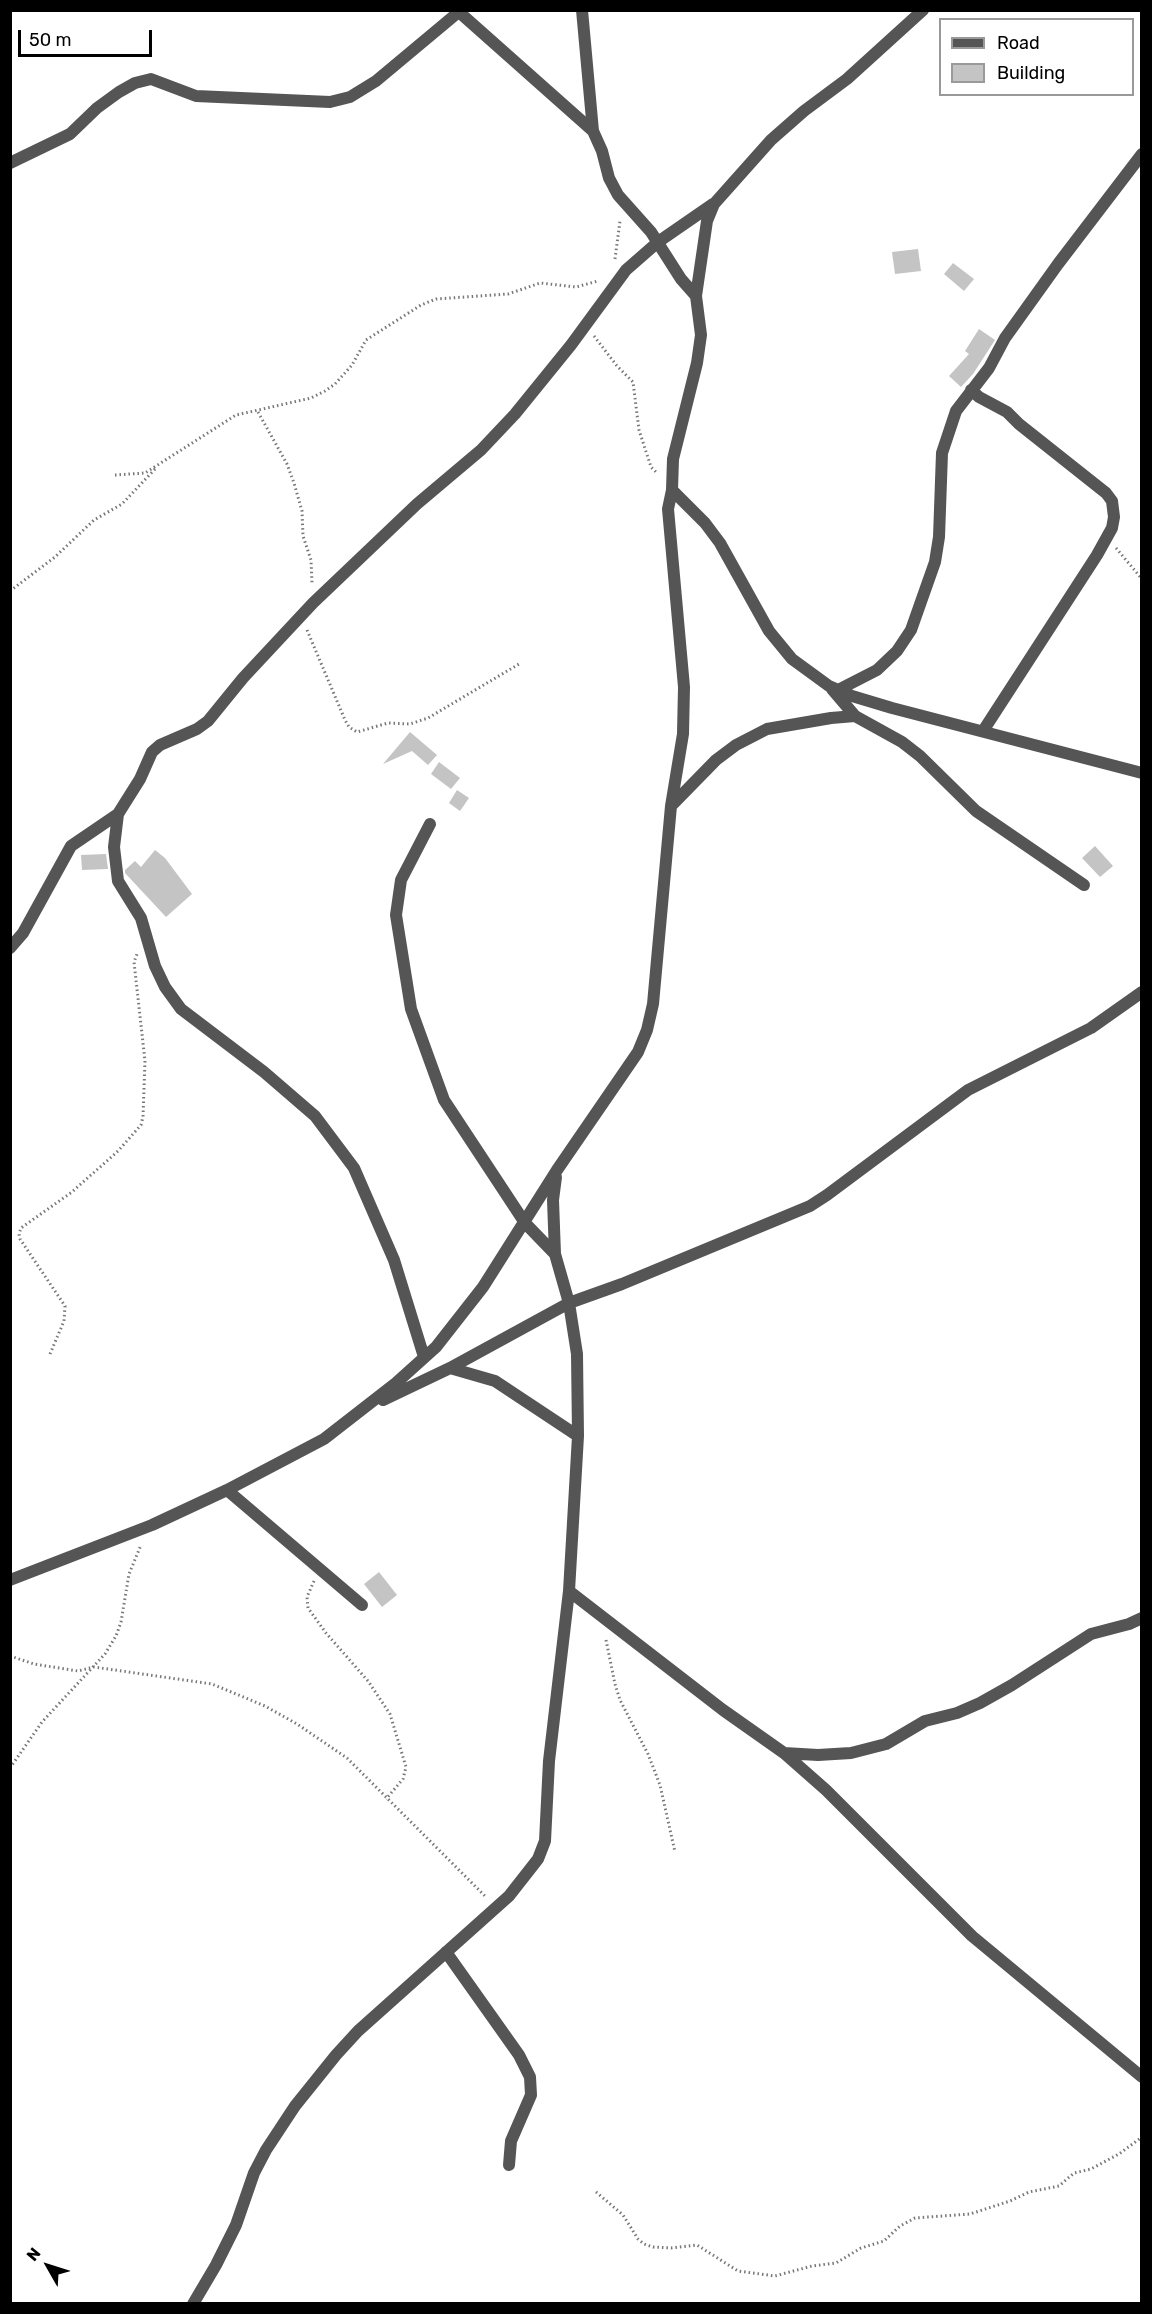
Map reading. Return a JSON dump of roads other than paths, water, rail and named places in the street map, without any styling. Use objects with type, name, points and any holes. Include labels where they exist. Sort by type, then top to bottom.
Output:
[{"type":"street","points":[[582,10],[593,131],[602,151],[609,178],[618,195],[658,242],[681,279],[696,296]]},
{"type":"street","points":[[10,948],[23,933],[71,846],[118,814],[140,779],[152,752],[160,745],[197,729],[208,721],[243,678],[313,603],[417,504],[481,450],[515,414],[586,325],[626,270],[658,242],[714,204],[771,141],[804,111],[847,79],[923,10]]},
{"type":"street","points":[[10,163],[70,134],[97,108],[119,92],[135,83],[151,79],[196,96],[330,102],[351,97],[376,81],[460,11],[593,131]]},
{"type":"street","points":[[833,688],[877,670],[897,651],[911,630],[935,562],[939,537],[939,482],[942,453],[956,411],[989,368],[1005,338],[1058,264],[1142,154]]},
{"type":"street","points":[[10,1580],[152,1525],[227,1490],[324,1439],[366,1408],[436,1347],[483,1287],[557,1170],[638,1052],[647,1030],[653,1004],[671,806],[683,734],[684,699],[668,509],[672,490],[673,459],[697,363],[701,335],[696,296],[707,221],[714,204]]},
{"type":"street","points":[[971,390],[979,397],[1007,412],[1106,493],[1112,501],[1114,517],[1107,537],[983,731]]},
{"type":"street","points":[[672,490],[720,543],[775,638],[792,659],[833,688],[892,708],[1142,773]]},
{"type":"street","points":[[833,688],[855,716],[913,750],[976,812],[1084,885]]},
{"type":"street","points":[[671,806],[716,760],[736,745],[767,729],[855,716]]},
{"type":"street","points":[[118,814],[114,847],[118,881],[141,918],[155,966],[174,1000],[181,1009],[264,1072],[315,1116],[354,1168],[393,1260],[424,1357]]},
{"type":"street","points":[[430,824],[401,880],[396,915],[411,1009],[444,1100],[525,1223],[555,1254]]},
{"type":"street","points":[[366,1408],[450,1368],[569,1303],[622,1284],[810,1206],[968,1090],[1091,1028],[1142,992]]},
{"type":"street","points":[[193,2304],[236,2224],[254,2173],[295,2106],[357,2031],[496,1907],[528,1874],[538,1859],[545,1841],[549,1761],[569,1591],[578,1436],[577,1353],[569,1303],[555,1254],[553,1200],[557,1170]]},
{"type":"street","points":[[450,1368],[495,1381],[578,1436]]},
{"type":"street","points":[[227,1490],[362,1605]]},
{"type":"street","points":[[569,1591],[723,1710],[784,1753],[826,1790],[972,1936],[1142,2077]]},
{"type":"street","points":[[784,1753],[850,1754],[886,1744],[925,1721],[957,1713],[988,1698],[1091,1634],[1130,1624],[1142,1618]]},
{"type":"street","points":[[446,1952],[519,2055],[530,2077],[531,2095],[528,2107],[511,2141],[509,2165]]}]
